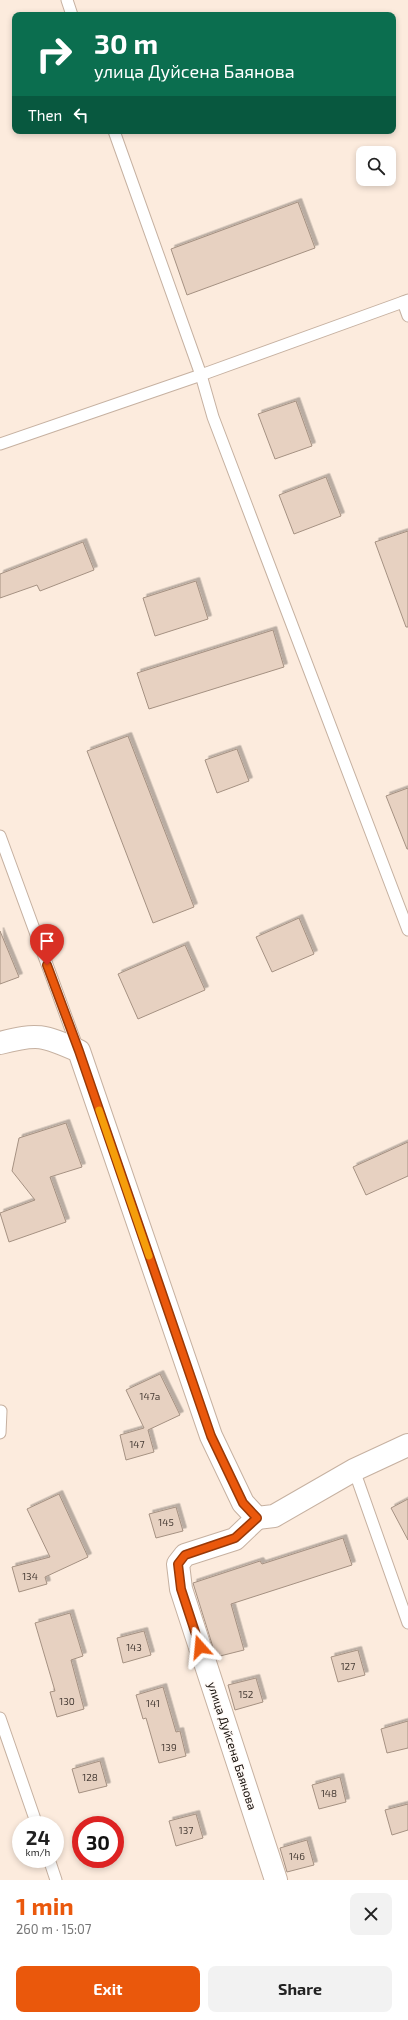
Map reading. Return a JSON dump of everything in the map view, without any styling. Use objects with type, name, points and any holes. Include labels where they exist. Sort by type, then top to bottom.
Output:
[{"type":"street","points":[[0,1043],[30,1036],[51,1038],[79,1051],[211,1436],[243,1503],[257,1518],[274,1516],[354,1470],[408,1445]]},
{"type":"street","name":"улица Дуйсена Баянова","points":[[257,1518],[235,1538],[185,1555],[178,1564],[181,1589],[276,1880]]},
{"type":"lane","points":[[67,0],[71,12]]},
{"type":"lane","points":[[115,134],[202,375],[213,417],[408,930]]},
{"type":"lane","points":[[0,444],[202,375],[405,301],[408,316]]},
{"type":"lane","points":[[0,836],[79,1051]]},
{"type":"lane","points":[[0,1433],[1,1411]]},
{"type":"lane","points":[[354,1470],[408,1623]]},
{"type":"lane","points":[[0,1718],[34,1816]]},
{"type":"lane","points":[[51,1868],[56,1880]]},
{"type":"building","points":[[298,202],[315,248],[187,295],[171,249]]},
{"type":"building","points":[[296,401],[312,446],[275,459],[258,414]]},
{"type":"building","points":[[326,477],[341,516],[294,534],[279,495]]},
{"type":"building","points":[[408,531],[408,627],[406,627],[375,542]]},
{"type":"building","points":[[83,542],[94,570],[40,591],[37,585],[0,598],[0,574]]},
{"type":"building","points":[[196,581],[208,619],[155,636],[143,598]]},
{"type":"building","points":[[273,630],[284,667],[149,709],[137,673]]},
{"type":"building","points":[[128,736],[194,907],[153,923],[87,751]]},
{"type":"building","points":[[237,749],[249,781],[217,793],[205,760]]},
{"type":"building","points":[[408,788],[408,849],[407,849],[386,796]]},
{"type":"building","points":[[299,918],[314,954],[272,972],[256,937]]},
{"type":"building","points":[[0,931],[19,977],[0,984]]},
{"type":"building","points":[[185,945],[205,990],[138,1019],[118,974]]},
{"type":"building","points":[[66,1123],[82,1167],[50,1177],[66,1222],[9,1242],[0,1213],[35,1200],[12,1171],[19,1138]]},
{"type":"building","points":[[408,1142],[408,1176],[366,1195],[353,1167]]},
{"type":"building","points":[[160,1374],[180,1415],[148,1430],[154,1452],[126,1460],[120,1435],[144,1428],[126,1390]]},
{"type":"building","points":[[59,1494],[88,1557],[45,1577],[47,1584],[19,1592],[12,1567],[50,1557],[27,1509]]},
{"type":"building","points":[[408,1499],[408,1540],[391,1508]]},
{"type":"building","points":[[176,1507],[183,1531],[156,1538],[149,1514]]},
{"type":"building","points":[[343,1538],[352,1565],[231,1604],[244,1650],[216,1657],[193,1583],[260,1561],[262,1564]]},
{"type":"building","points":[[70,1613],[83,1656],[71,1660],[84,1709],[57,1717],[50,1692],[55,1691],[35,1623]]},
{"type":"building","points":[[144,1631],[151,1655],[123,1663],[117,1638]]},
{"type":"building","points":[[358,1650],[365,1675],[338,1682],[331,1657]]},
{"type":"building","points":[[256,1678],[263,1702],[235,1710],[228,1685]]},
{"type":"building","points":[[163,1687],[176,1732],[180,1731],[186,1756],[159,1763],[146,1718],[143,1719],[136,1695]]},
{"type":"building","points":[[408,1721],[408,1748],[387,1753],[381,1729]]},
{"type":"building","points":[[100,1761],[107,1786],[79,1793],[72,1769]]},
{"type":"building","points":[[340,1777],[346,1802],[319,1809],[312,1785]]},
{"type":"building","points":[[408,1804],[408,1830],[392,1835],[385,1810]]},
{"type":"building","points":[[196,1814],[203,1838],[176,1846],[169,1821]]},
{"type":"building","points":[[307,1840],[314,1865],[287,1872],[280,1848]]},
{"type":"slow traffic","points":[[99,1110],[149,1256]]},
{"type":"route","points":[[47,965],[79,1051],[211,1436],[243,1503],[257,1518],[235,1538],[185,1555],[178,1564],[181,1589],[200,1647]]}]
